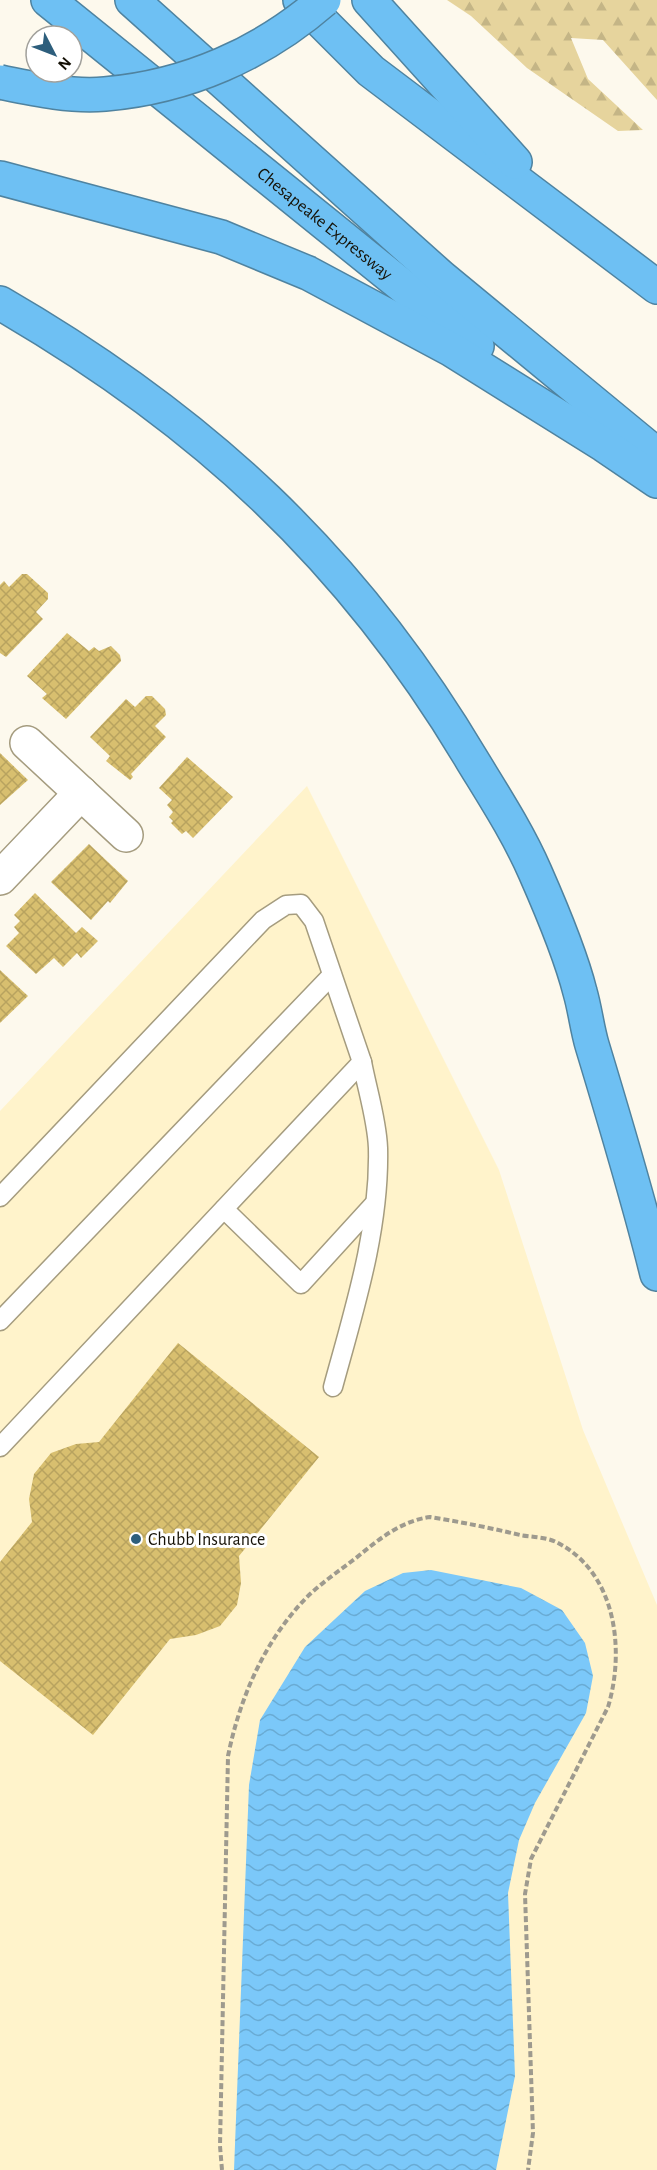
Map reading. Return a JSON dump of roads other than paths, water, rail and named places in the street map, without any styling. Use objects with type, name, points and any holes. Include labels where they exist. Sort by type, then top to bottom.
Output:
[{"type":"highway","name":"Chesapeake Expressway","points":[[48,0],[545,401],[604,445]]},
{"type":"highway","points":[[132,0],[441,277],[657,455]]},
{"type":"highway","points":[[300,0],[370,71],[657,287]]},
{"type":"highway","points":[[0,82],[47,91],[104,94],[162,85],[202,73],[245,55],[296,25],[324,0]]},
{"type":"highway","points":[[369,0],[562,215]]},
{"type":"highway","points":[[0,178],[221,237],[308,273],[452,350],[657,481]]},
{"type":"highway","points":[[0,303],[93,359],[205,443],[292,522],[402,651],[456,732],[535,871],[580,989],[591,1040],[639,1202],[657,1274]]},
{"type":"street","points":[[27,744],[126,835]]},
{"type":"street","points":[[0,878],[81,793]]},
{"type":"lane","points":[[0,1197],[263,920],[286,904],[301,904],[314,921],[362,1062],[378,1147],[374,1204],[365,1268],[333,1387]]},
{"type":"lane","points":[[0,1321],[332,975]]},
{"type":"lane","points":[[2,1442],[362,1062]]},
{"type":"lane","points":[[224,1209],[301,1284],[374,1204]]},
{"type":"water","points":[[431,1570],[521,1588],[562,1610],[585,1643],[593,1676],[586,1713],[535,1803],[519,1840],[508,1893],[515,2076],[496,2170],[234,2170],[249,1785],[260,1720],[305,1647],[365,1591],[403,1573]]},
{"type":"place","name":"Chubb Insurance","points":[[136,1539]]}]
